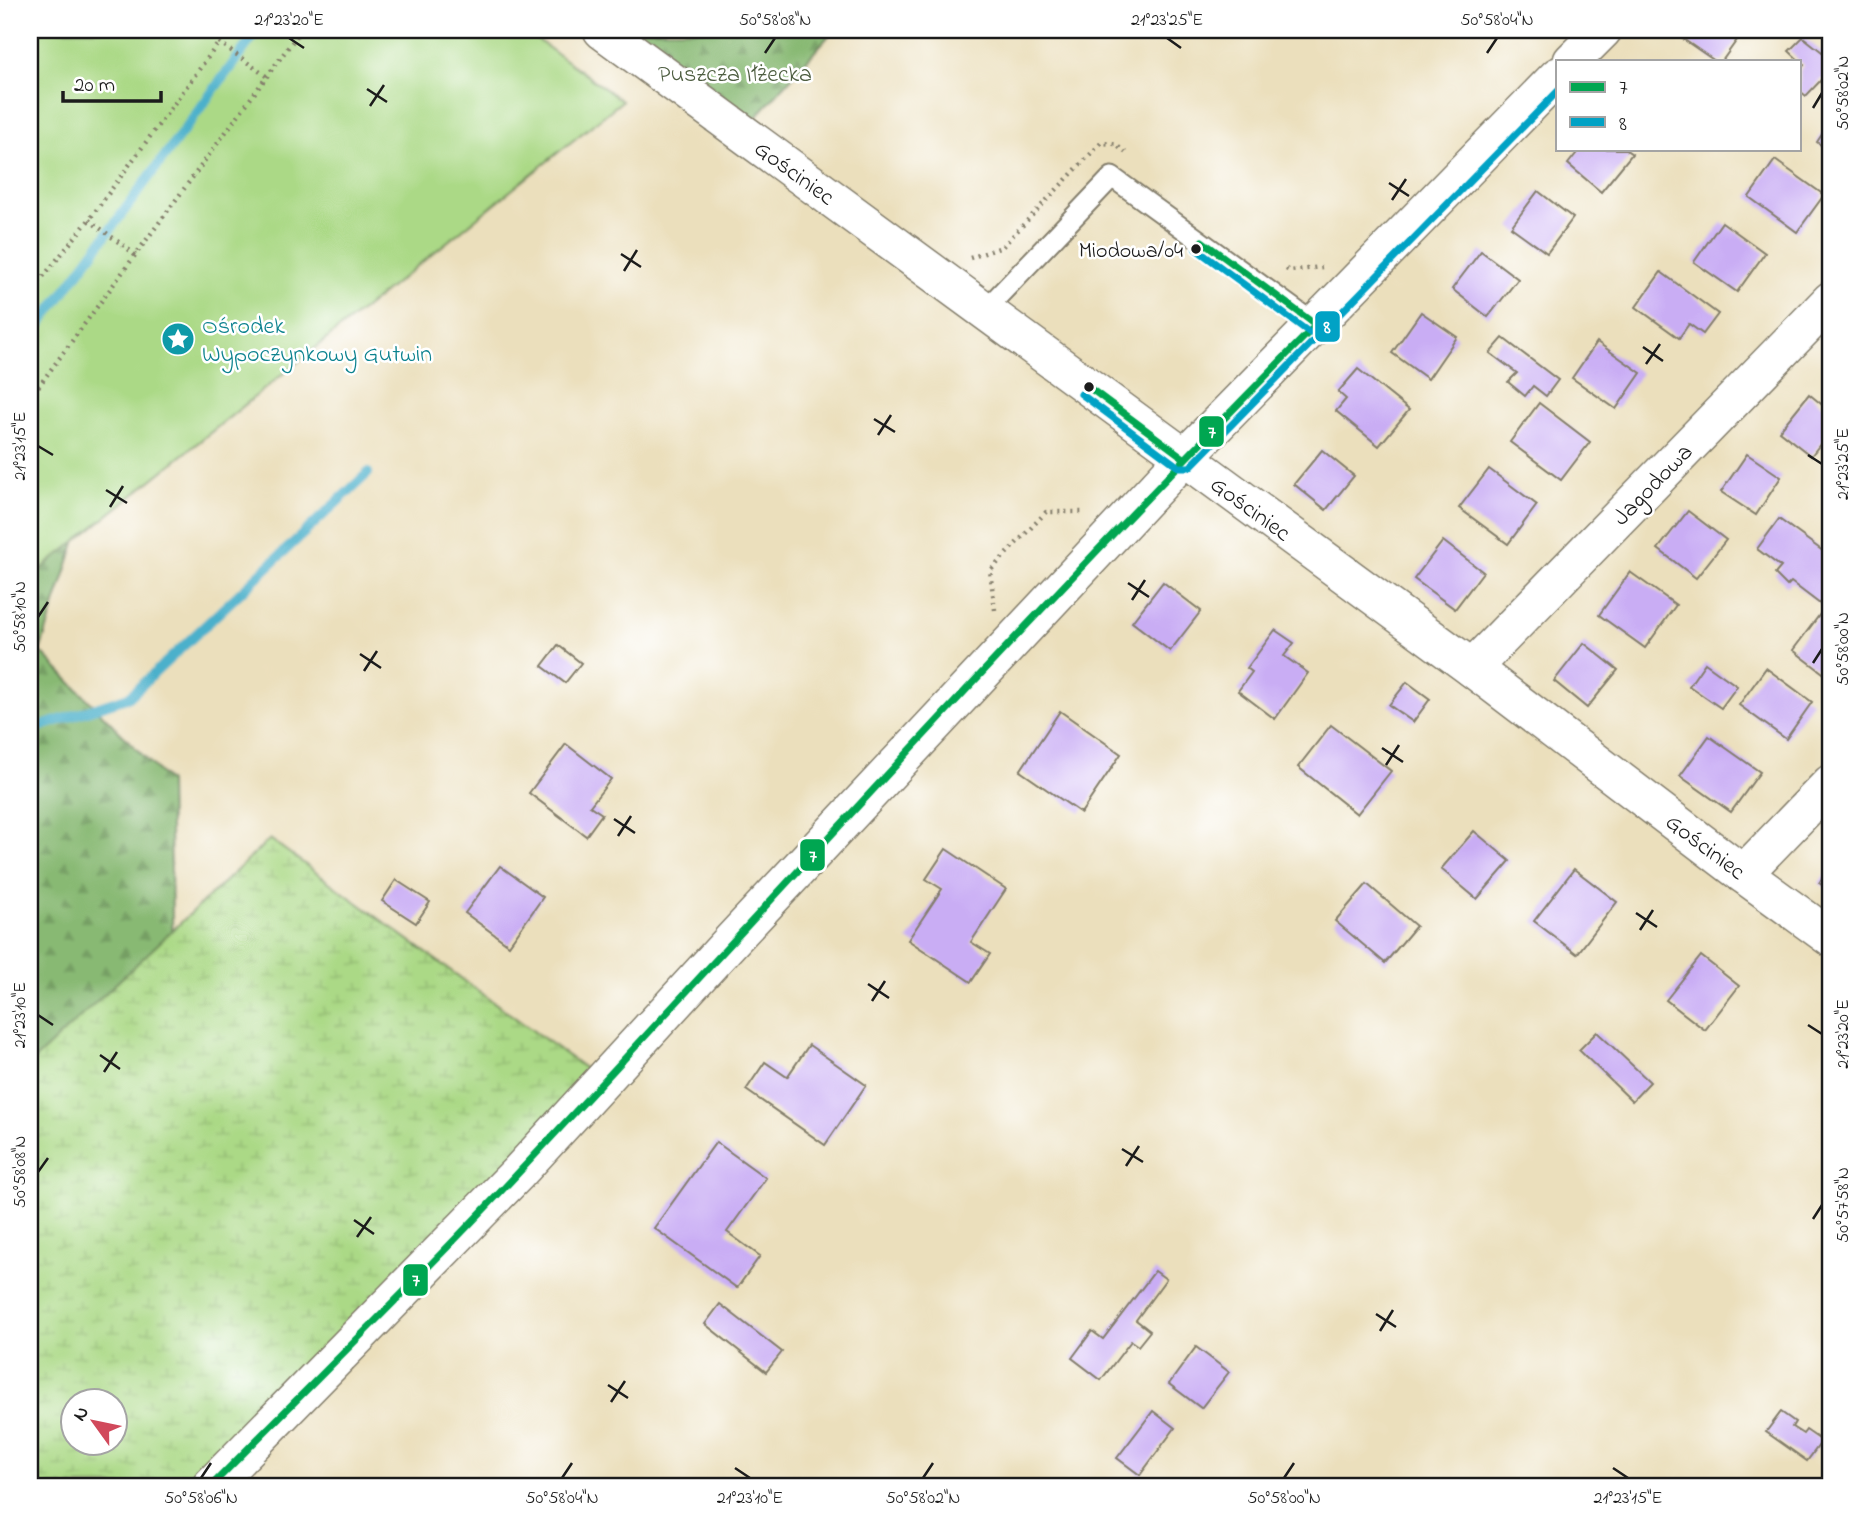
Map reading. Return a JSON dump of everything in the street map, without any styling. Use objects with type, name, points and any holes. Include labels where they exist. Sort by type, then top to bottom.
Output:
[{"type":"street","name":"Gościniec","points":[[602,30],[1472,668],[1831,938]]},
{"type":"street","points":[[1573,60],[1603,30]]},
{"type":"street","points":[[211,1486],[518,1173],[732,940],[1184,458],[1556,78]]},
{"type":"street","name":"Jagodowa","points":[[1472,668],[1831,300]]},
{"type":"street","points":[[1743,874],[1831,783]]},
{"type":"lane","points":[[984,311],[1112,177],[1316,325]]},
{"type":"path","points":[[30,293],[89,220],[228,30]]},
{"type":"path","points":[[30,398],[301,30]]},
{"type":"path","points":[[219,42],[267,76]]},
{"type":"path","points":[[940,278],[949,265],[1002,247],[1101,143],[1115,145],[1137,160]]},
{"type":"path","points":[[89,220],[136,254]]},
{"type":"path","points":[[1279,263],[1290,271],[1334,265]]},
{"type":"green space","name":"Ośrodek Wypoczynkowy Gutwin","points":[[30,30],[524,30],[622,101],[30,578]]},
{"type":"green space","name":"Puszcza Iłżecka","points":[[602,30],[834,30],[742,133]]},
{"type":"green space","points":[[95,481],[40,651],[169,782],[173,959],[211,1486],[30,1486],[30,532]]},
{"type":"green space","points":[[270,839],[602,1081],[211,1486],[30,1486],[30,1064]]},
{"type":"building","points":[[1690,30],[1744,30],[1723,60],[1714,60],[1683,39]]},
{"type":"building","points":[[1803,37],[1831,59],[1831,85],[1823,78],[1806,96],[1801,92],[1801,69],[1804,65],[1789,51]]},
{"type":"building","points":[[1831,121],[1831,153],[1817,142]]},
{"type":"building","points":[[1579,150],[1626,150],[1632,154],[1601,192],[1568,164]]},
{"type":"building","points":[[1775,160],[1824,195],[1797,232],[1749,197]]},
{"type":"building","points":[[1538,191],[1573,218],[1547,253],[1511,227]]},
{"type":"building","points":[[1722,222],[1765,253],[1737,292],[1694,262]]},
{"type":"building","points":[[1481,251],[1518,279],[1488,317],[1452,289]]},
{"type":"building","points":[[1661,272],[1718,314],[1703,334],[1689,324],[1679,338],[1636,307]]},
{"type":"building","points":[[1421,312],[1457,337],[1428,379],[1392,353]]},
{"type":"building","points":[[1503,338],[1558,380],[1546,396],[1533,386],[1525,396],[1508,382],[1517,373],[1490,353]]},
{"type":"building","points":[[1597,342],[1641,373],[1616,409],[1572,378]]},
{"type":"building","points":[[1358,369],[1409,410],[1379,446],[1336,411],[1346,399],[1338,392]]},
{"type":"building","points":[[1809,394],[1831,412],[1831,430],[1811,456],[1779,431]]},
{"type":"building","points":[[1539,403],[1590,442],[1561,480],[1510,442]]},
{"type":"building","points":[[1322,450],[1354,476],[1326,510],[1294,484]]},
{"type":"building","points":[[1747,454],[1781,477],[1756,515],[1721,492]]},
{"type":"building","points":[[1489,469],[1537,505],[1508,544],[1459,508]]},
{"type":"building","points":[[1688,511],[1726,540],[1696,578],[1658,549]]},
{"type":"building","points":[[1779,519],[1831,557],[1831,589],[1820,604],[1791,582],[1787,586],[1775,574],[1781,567],[1757,549]]},
{"type":"building","points":[[1443,541],[1483,572],[1455,609],[1414,579]]},
{"type":"building","points":[[1630,572],[1676,605],[1645,648],[1599,615]]},
{"type":"building","points":[[1163,582],[1201,611],[1170,651],[1132,622]]},
{"type":"building","points":[[1824,609],[1831,614],[1831,679],[1793,650]]},
{"type":"building","points":[[1275,630],[1294,643],[1284,656],[1308,673],[1275,719],[1238,691],[1252,672],[1247,668]]},
{"type":"building","points":[[1584,643],[1618,670],[1587,708],[1554,681]]},
{"type":"building","points":[[558,645],[581,663],[565,683],[542,666]]},
{"type":"building","points":[[1705,663],[1737,686],[1721,708],[1689,686]]},
{"type":"building","points":[[1766,668],[1812,702],[1786,739],[1739,705]]},
{"type":"building","points":[[1407,682],[1430,699],[1413,722],[1389,705]]},
{"type":"building","points":[[1060,711],[1121,754],[1081,813],[1020,771]]},
{"type":"building","points":[[1331,725],[1391,771],[1357,814],[1298,767]]},
{"type":"building","points":[[1709,736],[1760,772],[1731,812],[1680,776]]},
{"type":"building","points":[[566,744],[611,779],[590,806],[602,814],[586,836],[529,793]]},
{"type":"building","points":[[1474,831],[1510,861],[1477,899],[1441,869]]},
{"type":"building","points":[[946,849],[1006,889],[971,942],[990,954],[971,982],[908,940],[942,889],[926,879]]},
{"type":"building","points":[[1831,865],[1831,891],[1819,883]]},
{"type":"building","points":[[500,866],[543,897],[509,945],[465,913]]},
{"type":"building","points":[[1574,869],[1617,902],[1577,954],[1534,921]]},
{"type":"building","points":[[396,880],[430,902],[416,923],[382,901]]},
{"type":"building","points":[[1367,884],[1416,926],[1385,963],[1335,921]]},
{"type":"building","points":[[1701,956],[1739,986],[1705,1030],[1666,1000]]},
{"type":"building","points":[[1597,1032],[1650,1082],[1632,1101],[1579,1050]]},
{"type":"building","points":[[809,1045],[866,1085],[825,1145],[746,1090],[765,1062],[787,1077]]},
{"type":"building","points":[[716,1142],[766,1178],[727,1232],[760,1256],[737,1288],[654,1228]]},
{"type":"building","points":[[1155,1271],[1166,1279],[1136,1320],[1150,1331],[1138,1346],[1131,1341],[1101,1380],[1072,1358],[1092,1331],[1103,1339]]},
{"type":"building","points":[[720,1304],[782,1352],[766,1372],[705,1324]]},
{"type":"building","points":[[1196,1347],[1229,1372],[1201,1408],[1169,1384]]},
{"type":"building","points":[[1153,1411],[1175,1428],[1140,1475],[1117,1458]]},
{"type":"building","points":[[1781,1412],[1795,1422],[1792,1427],[1803,1434],[1806,1430],[1822,1441],[1807,1461],[1766,1432]]},
{"type":"waterway","points":[[30,338],[258,30]]},
{"type":"waterway","points":[[30,730],[129,697],[368,473]]},
{"type":"transit line","name":"8","points":[[1081,394],[1179,467],[1190,467],[1556,93]]},
{"type":"transit line","name":"7","points":[[211,1486],[483,1210],[1015,638],[1316,325],[1202,241]]},
{"type":"transit line","name":"8","points":[[1196,249],[1310,333]]},
{"type":"transit line","name":"7","points":[[1087,386],[1184,458]]},
{"type":"place","name":"Miodowa/04","points":[[1196,249]]},
{"type":"place","name":"Ośrodek Wypoczynkowy Gutwin","points":[[178,339]]}]
